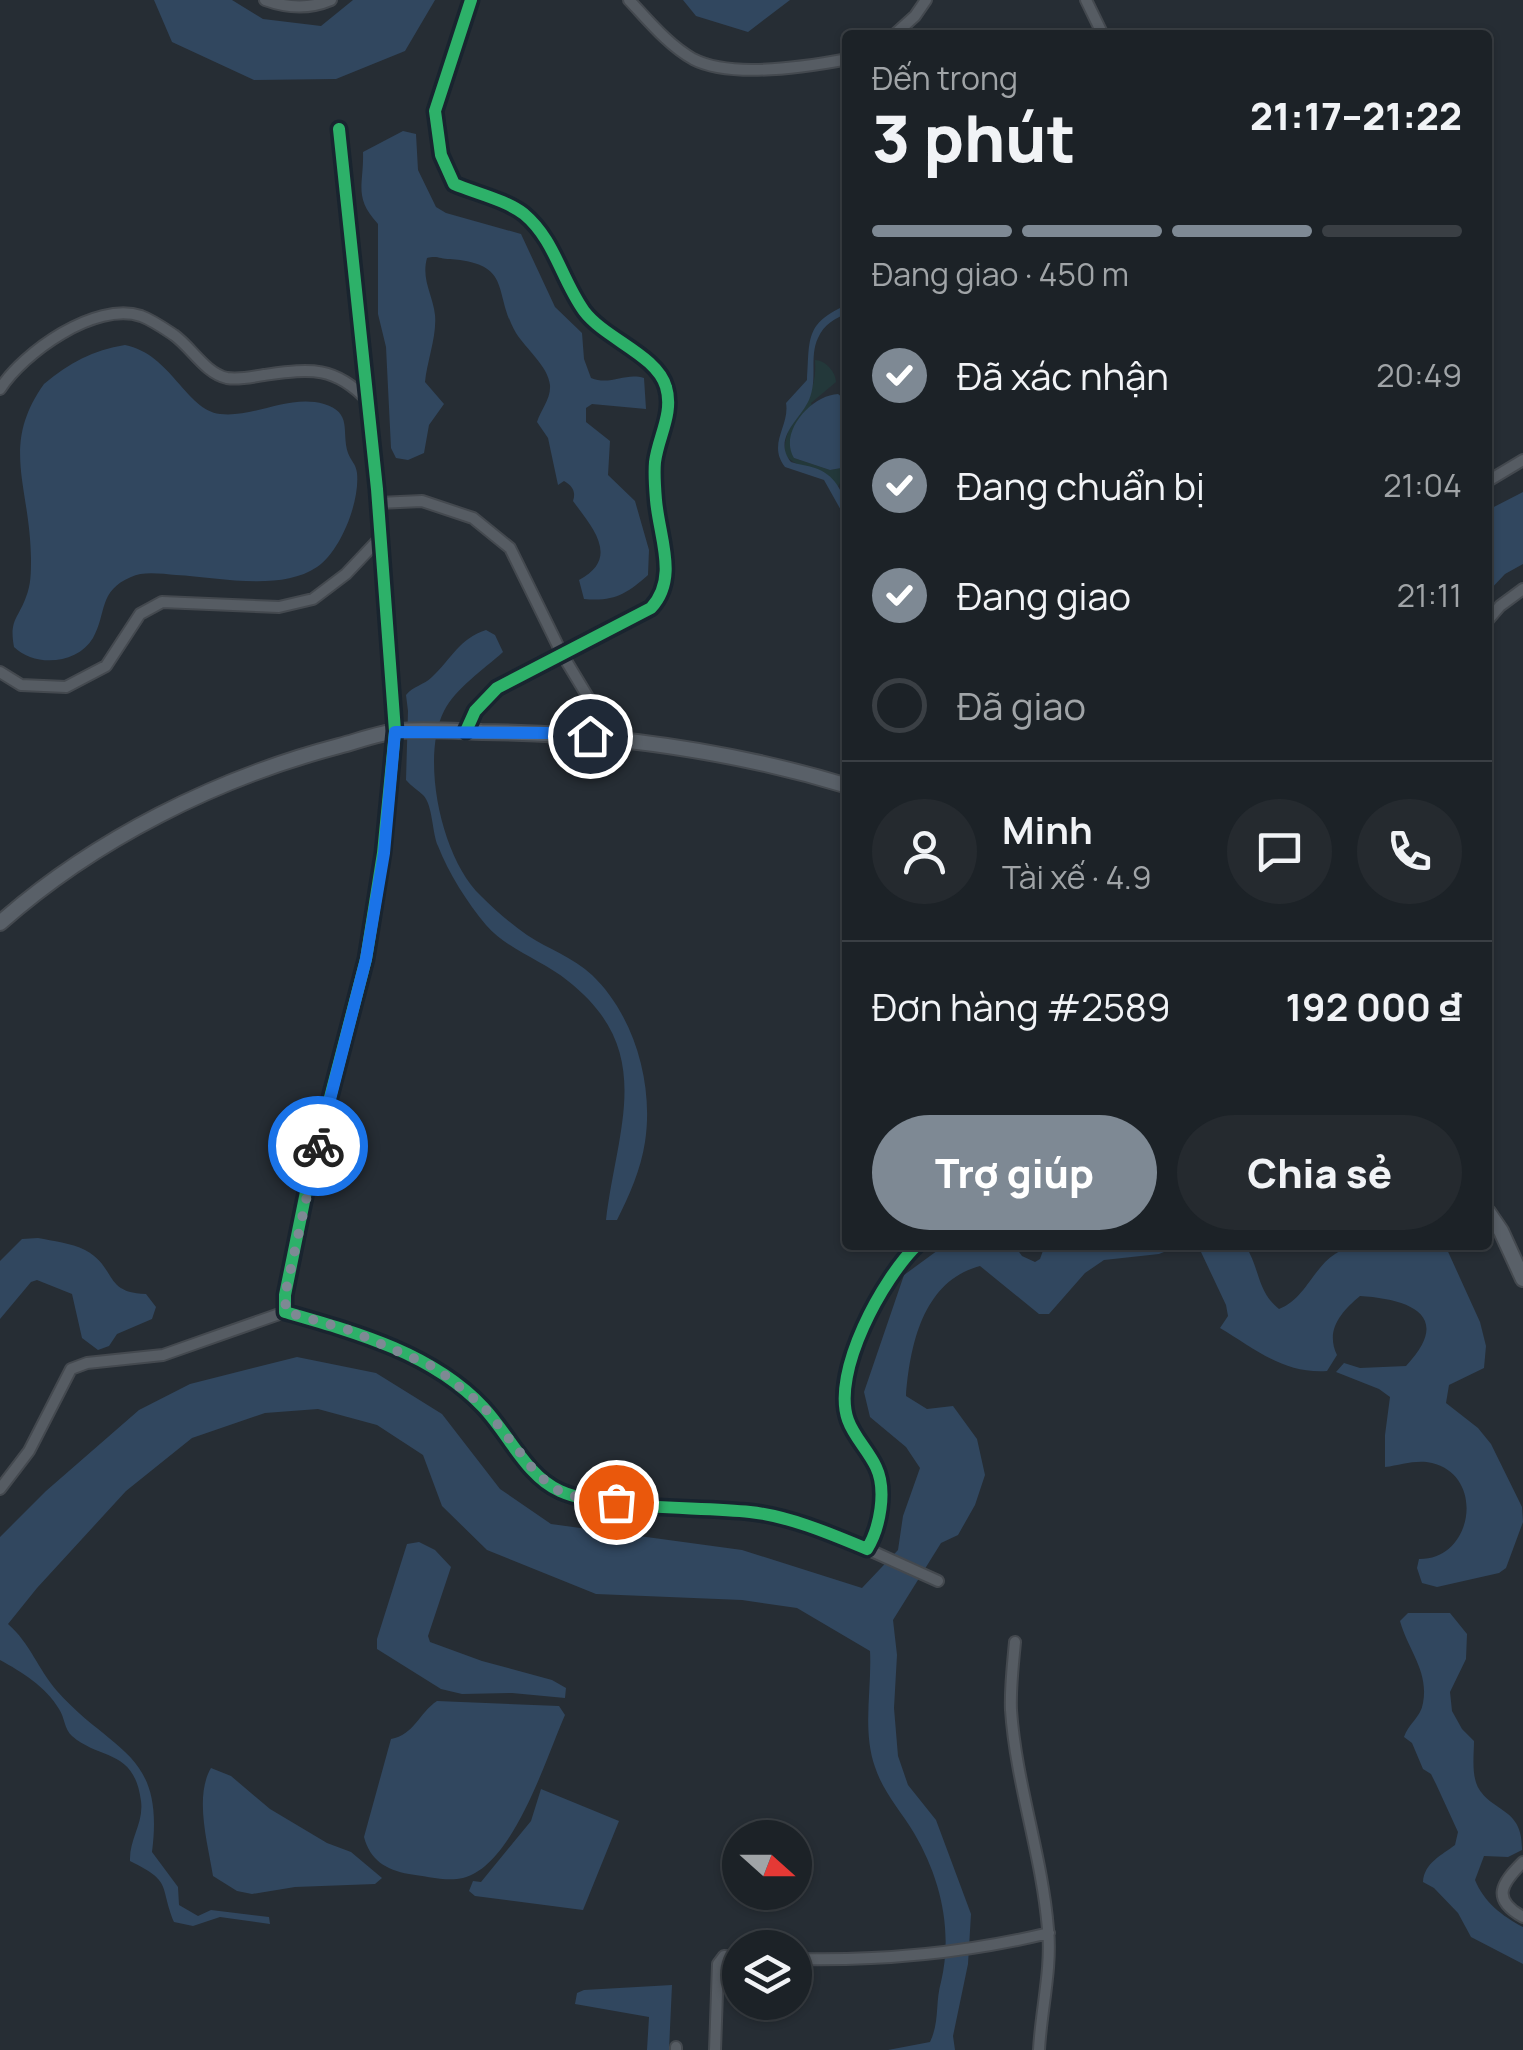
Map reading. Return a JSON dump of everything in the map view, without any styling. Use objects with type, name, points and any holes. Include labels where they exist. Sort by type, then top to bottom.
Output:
[{"type":"street","points":[[265,0],[278,5],[306,6],[332,0]]},
{"type":"street","points":[[466,731],[475,711],[496,688],[651,608],[664,594],[667,569],[656,499],[655,461],[667,419],[666,387],[652,362],[611,338],[584,310],[546,237],[521,212],[454,184],[441,155],[435,111],[471,0]]},
{"type":"street","points":[[629,0],[671,43],[709,66],[776,69],[842,60]]},
{"type":"street","points":[[900,30],[926,0]]},
{"type":"street","points":[[1086,0],[1101,30]]},
{"type":"street","points":[[286,1312],[285,1295],[308,1182],[366,959],[384,853],[395,732],[369,402],[339,128]]},
{"type":"street","points":[[0,389],[11,372],[59,334],[107,315],[140,316],[176,336],[216,376],[234,379],[311,369],[350,383],[369,402]]},
{"type":"street","points":[[1492,479],[1523,460]]},
{"type":"street","points":[[378,503],[422,501],[473,518],[510,548],[562,654],[594,708],[620,740]]},
{"type":"street","points":[[0,672],[21,685],[66,687],[106,666],[140,614],[162,602],[279,606],[314,599],[346,574],[380,538]]},
{"type":"street","points":[[1492,615],[1523,589]]},
{"type":"street","points":[[0,923],[67,868],[199,796],[278,762],[395,732],[560,733],[620,740],[748,762],[842,785]]},
{"type":"street","points":[[1492,1218],[1523,1279]]},
{"type":"street","points":[[867,1549],[882,1490],[874,1464],[847,1419],[845,1380],[867,1318],[913,1250]]},
{"type":"street","points":[[0,1489],[29,1451],[71,1370],[87,1364],[163,1355],[286,1312],[349,1330],[436,1368],[483,1406],[537,1474],[557,1490],[586,1500],[754,1512],[832,1535],[938,1581]]},
{"type":"street","points":[[1014,1642],[1010,1707],[1014,1741],[1049,1933],[1046,2006],[1039,2050]]},
{"type":"street","points":[[1523,1862],[1504,1884],[1502,1895],[1508,1908],[1523,1917]]},
{"type":"street","points":[[812,1959],[947,1952],[1049,1933]]},
{"type":"street","points":[[715,2050],[718,1964],[722,1959]]},
{"type":"green space","points":[[815,360],[829,367],[836,382],[811,403],[803,417],[794,458],[830,470],[842,468],[838,487],[785,454],[789,430],[815,376]]},
{"type":"water","points":[[154,0],[232,0],[263,19],[321,26],[353,0],[435,0],[405,51],[336,79],[254,80],[172,42]]},
{"type":"water","points":[[683,0],[790,0],[748,32],[696,16]]},
{"type":"water","points":[[403,131],[416,134],[418,170],[436,207],[521,234],[555,307],[582,333],[584,359],[591,378],[644,378],[646,409],[592,404],[586,408],[586,422],[610,441],[608,475],[635,501],[649,550],[648,575],[619,595],[584,599],[579,580],[598,562],[599,542],[573,501],[572,487],[564,481],[558,485],[548,438],[537,422],[549,395],[548,378],[516,333],[498,282],[484,267],[427,258],[425,273],[435,323],[425,382],[444,404],[429,425],[424,453],[408,460],[396,458],[391,448],[386,347],[378,314],[378,224],[363,198],[363,152]]},
{"type":"water","points":[[842,308],[842,316],[818,338],[812,392],[785,445],[791,462],[823,471],[835,482],[842,494],[842,512],[824,480],[785,467],[778,451],[786,403],[807,380],[812,334]]},
{"type":"water","points":[[125,345],[154,359],[197,403],[220,414],[298,402],[324,404],[339,412],[356,470],[352,511],[334,550],[302,575],[248,581],[136,575],[120,583],[108,596],[86,647],[66,658],[33,658],[14,647],[13,638],[13,625],[28,592],[31,574],[21,467],[23,427],[44,384],[82,358]]},
{"type":"water","points":[[828,396],[842,397],[842,468],[830,470],[794,458],[790,448],[790,437],[800,417]]},
{"type":"water","points":[[1523,492],[1523,564],[1505,574],[1492,588],[1492,508]]},
{"type":"water","points":[[486,630],[495,635],[503,652],[463,687],[444,711],[434,755],[439,808],[455,859],[467,880],[521,931],[592,975],[607,991],[630,1030],[643,1074],[647,1120],[641,1162],[617,1220],[606,1220],[625,1092],[622,1063],[613,1035],[596,1008],[568,981],[504,941],[486,925],[442,856],[426,800],[406,780],[406,695],[432,677],[462,644]]},
{"type":"water","points":[[38,1238],[74,1246],[95,1257],[116,1284],[132,1293],[146,1294],[156,1307],[152,1319],[117,1334],[109,1346],[98,1350],[82,1338],[72,1294],[37,1280],[0,1319],[0,1261],[22,1239]]},
{"type":"water","points":[[938,1250],[1018,1250],[1035,1262],[1043,1250],[1169,1250],[1104,1260],[1085,1273],[1049,1314],[1039,1314],[980,1266],[945,1285],[933,1300],[916,1336],[906,1396],[927,1409],[953,1406],[977,1439],[985,1475],[975,1505],[958,1535],[941,1543],[893,1620],[898,1756],[908,1785],[936,1820],[971,1914],[968,1964],[953,2036],[955,2050],[888,2050],[930,2042],[946,1944],[942,1906],[931,1869],[914,1833],[883,1785],[871,1753],[870,1651],[797,1608],[742,1600],[596,1594],[487,1550],[442,1506],[423,1455],[377,1425],[318,1409],[265,1413],[192,1438],[126,1491],[8,1624],[57,1691],[130,1757],[142,1773],[154,1819],[152,1852],[178,1887],[179,1905],[198,1916],[211,1910],[269,1917],[270,1924],[220,1917],[193,1926],[174,1922],[159,1880],[130,1861],[141,1809],[131,1772],[115,1758],[72,1736],[47,1694],[0,1660],[0,1537],[139,1410],[190,1384],[297,1357],[376,1373],[442,1414],[500,1489],[551,1524],[742,1550],[862,1588],[898,1550],[903,1516],[920,1468],[906,1447],[870,1417],[864,1392],[904,1275]]},
{"type":"water","points":[[1194,1250],[1248,1250],[1267,1295],[1279,1309],[1296,1298],[1327,1260],[1343,1250],[1447,1250],[1480,1322],[1486,1346],[1484,1368],[1449,1385],[1446,1403],[1478,1428],[1491,1444],[1522,1507],[1523,1522],[1506,1568],[1437,1587],[1422,1583],[1417,1568],[1419,1559],[1437,1556],[1461,1532],[1466,1499],[1460,1484],[1449,1471],[1432,1463],[1385,1467],[1390,1397],[1336,1372],[1344,1363],[1360,1368],[1406,1366],[1426,1334],[1419,1313],[1395,1301],[1360,1296],[1337,1322],[1333,1337],[1337,1355],[1327,1371],[1297,1368],[1270,1359],[1220,1328],[1228,1316],[1226,1305],[1201,1252]]},
{"type":"water","points":[[419,1542],[435,1550],[451,1567],[428,1636],[430,1642],[552,1680],[566,1688],[565,1698],[462,1694],[441,1689],[377,1649],[407,1544]]},
{"type":"water","points":[[1408,1613],[1450,1613],[1467,1634],[1466,1659],[1450,1692],[1452,1711],[1474,1741],[1476,1784],[1518,1826],[1522,1850],[1508,1857],[1484,1856],[1475,1880],[1494,1908],[1523,1927],[1523,1964],[1471,1937],[1458,1913],[1423,1882],[1430,1865],[1455,1845],[1458,1832],[1431,1774],[1423,1769],[1412,1743],[1404,1737],[1422,1708],[1424,1691],[1400,1621]]},
{"type":"water","points":[[437,1701],[559,1706],[565,1715],[538,1782],[512,1832],[481,1869],[457,1879],[393,1870],[375,1858],[364,1837],[391,1739],[405,1733]]},
{"type":"water","points":[[211,1768],[231,1776],[270,1809],[327,1843],[351,1852],[382,1878],[375,1884],[295,1887],[252,1894],[237,1891],[213,1876],[203,1806]]},
{"type":"water","points":[[541,1789],[619,1821],[583,1910],[475,1896],[469,1891],[473,1881],[481,1882],[531,1821]]},
{"type":"water","points":[[672,1985],[669,2050],[647,2050],[649,2017],[575,2004],[577,1993],[584,1990]]},
{"type":"cycle path","points":[[466,731],[475,711],[497,688],[651,608],[659,596],[666,570],[655,466],[668,406],[661,376],[642,356],[584,311],[535,224],[508,205],[454,184],[441,155],[435,111],[471,0]]},
{"type":"cycle path","points":[[339,129],[377,489],[395,731],[383,853],[366,959],[308,1182],[285,1312],[391,1347],[440,1372],[483,1407],[527,1465],[560,1491],[626,1505],[765,1514],[810,1526],[867,1549],[878,1520],[881,1487],[876,1467],[848,1420],[847,1377],[863,1327],[889,1280],[913,1250]]},
{"type":"way so far","points":[[318,1146],[285,1295],[286,1312],[349,1330],[436,1368],[483,1406],[537,1474],[557,1490],[586,1500],[616,1502]]},
{"type":"route","points":[[318,1146],[366,959],[384,853],[395,732],[590,736]]}]
